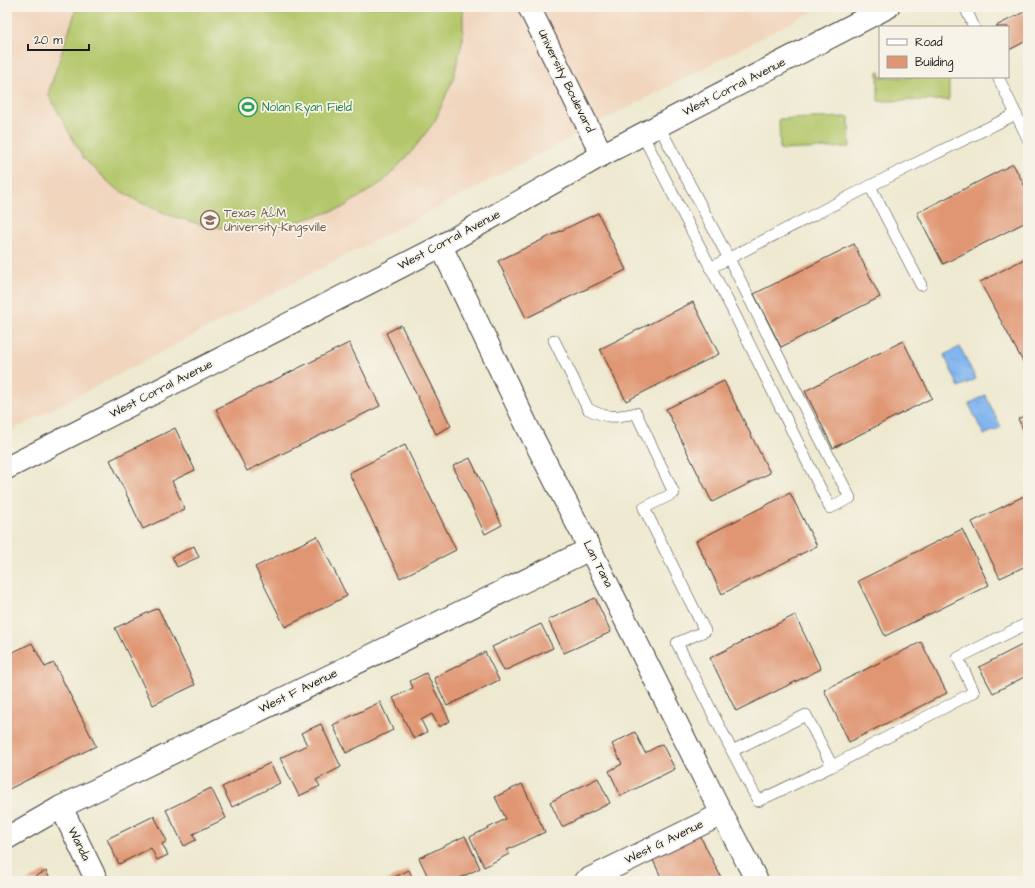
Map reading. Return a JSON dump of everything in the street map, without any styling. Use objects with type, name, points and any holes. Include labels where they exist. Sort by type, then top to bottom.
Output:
[{"type":"street","name":"University Boulevard","points":[[529,7],[602,155]]},
{"type":"street","name":"West Corral Avenue","points":[[7,468],[441,246],[602,155],[888,7]]},
{"type":"street","name":"Lan Tana","points":[[441,246],[530,430],[757,881]]},
{"type":"street","name":"West F Avenue","points":[[7,838],[61,807],[590,548]]},
{"type":"street","name":"Wanda","points":[[61,807],[97,881]]},
{"type":"street","name":"West G Avenue","points":[[585,881],[722,814]]},
{"type":"lane","points":[[965,7],[974,26]]},
{"type":"lane","points":[[998,78],[1028,139]]},
{"type":"lane","points":[[710,268],[870,186],[1016,114]]},
{"type":"lane","points":[[650,130],[728,259],[850,498],[830,508],[736,317],[710,268],[650,130]]},
{"type":"lane","points":[[870,186],[921,285]]},
{"type":"lane","points":[[554,340],[588,409],[600,415],[615,417],[636,414],[674,493],[644,508],[705,630],[677,643],[758,801],[832,766],[974,692],[958,658],[1028,623]]},
{"type":"lane","points":[[732,751],[806,715],[832,766]]},
{"type":"shaded area","name":"Texas A&M University-Kingsville","points":[[7,7],[820,7],[7,433]]},
{"type":"green space","name":"Nolan Ryan Field","points":[[77,7],[463,7],[463,39],[453,79],[435,121],[412,151],[384,181],[342,208],[284,226],[246,229],[209,227],[172,216],[141,203],[114,187],[84,159],[48,94]]},
{"type":"green space","points":[[878,71],[879,78],[949,78],[949,100],[878,101]]},
{"type":"green space","points":[[849,117],[850,147],[780,150],[779,119]]},
{"type":"water","points":[[960,347],[976,379],[959,387],[944,355]]},
{"type":"water","points":[[985,395],[1001,427],[984,435],[969,404]]},
{"type":"building","points":[[1028,10],[1028,40],[1009,50],[1009,26],[996,26]]},
{"type":"building","points":[[1013,164],[1028,192],[1028,221],[943,264],[917,213]]},
{"type":"building","points":[[598,213],[626,270],[526,318],[498,261]]},
{"type":"building","points":[[854,244],[880,297],[781,347],[754,294]]},
{"type":"building","points":[[1028,257],[1028,371],[980,282]]},
{"type":"building","points":[[693,302],[719,354],[626,401],[600,349]]},
{"type":"building","points":[[401,325],[451,426],[436,434],[386,333]]},
{"type":"building","points":[[903,341],[932,398],[833,448],[805,391]]},
{"type":"building","points":[[349,343],[380,406],[247,471],[216,409]]},
{"type":"building","points":[[724,381],[770,473],[712,502],[666,409]]},
{"type":"building","points":[[1028,414],[1028,438],[1018,419]]},
{"type":"building","points":[[175,428],[195,470],[172,481],[185,509],[143,529],[110,460]]},
{"type":"building","points":[[405,445],[456,550],[400,578],[349,473]]},
{"type":"building","points":[[470,458],[502,525],[485,534],[453,466]]},
{"type":"building","points":[[790,493],[817,546],[722,594],[696,541]]},
{"type":"building","points":[[1028,494],[1028,565],[1000,578],[972,522]]},
{"type":"building","points":[[962,529],[989,585],[885,636],[858,581]]},
{"type":"building","points":[[317,536],[347,596],[285,627],[255,567]]},
{"type":"building","points":[[194,546],[199,557],[177,567],[172,557]]},
{"type":"building","points":[[595,598],[611,632],[564,653],[548,620]]},
{"type":"building","points":[[158,608],[195,685],[153,705],[115,628]]},
{"type":"building","points":[[795,615],[821,669],[736,711],[710,658]]},
{"type":"building","points":[[541,624],[553,648],[504,671],[492,647]]},
{"type":"building","points":[[921,642],[947,693],[849,742],[824,690]]},
{"type":"building","points":[[1028,642],[1028,675],[993,693],[979,667]]},
{"type":"building","points":[[32,643],[45,667],[54,663],[96,746],[7,790],[7,655]]},
{"type":"building","points":[[485,652],[499,680],[447,706],[434,678]]},
{"type":"building","points":[[426,673],[450,721],[439,727],[432,714],[421,720],[427,732],[414,739],[393,698],[413,688],[410,681]]},
{"type":"building","points":[[380,702],[393,730],[346,753],[333,725]]},
{"type":"building","points":[[321,724],[341,767],[316,780],[320,786],[299,796],[280,758],[307,745],[301,733]]},
{"type":"building","points":[[635,732],[645,753],[662,744],[675,769],[621,796],[609,771],[622,764],[612,744]]},
{"type":"building","points":[[270,763],[280,783],[232,807],[222,787]]},
{"type":"building","points":[[598,778],[610,803],[562,827],[550,802]]},
{"type":"building","points":[[522,784],[545,832],[507,850],[509,854],[484,867],[470,837],[506,819],[495,797]]},
{"type":"building","points":[[211,788],[226,818],[193,834],[196,840],[184,846],[166,810]]},
{"type":"building","points":[[154,816],[167,841],[162,844],[168,855],[157,860],[151,848],[119,864],[107,839]]},
{"type":"building","points":[[697,830],[723,881],[663,881],[650,854]]},
{"type":"building","points":[[465,836],[480,868],[454,881],[430,881],[419,858]]},
{"type":"building","points":[[409,870],[414,881],[386,881]]},
{"type":"building","points":[[46,871],[51,881],[26,881]]},
{"type":"place","name":"Nolan Ryan Field","points":[[248,107]]},
{"type":"place","name":"Texas A&M University-Kingsville","points":[[210,220]]}]
